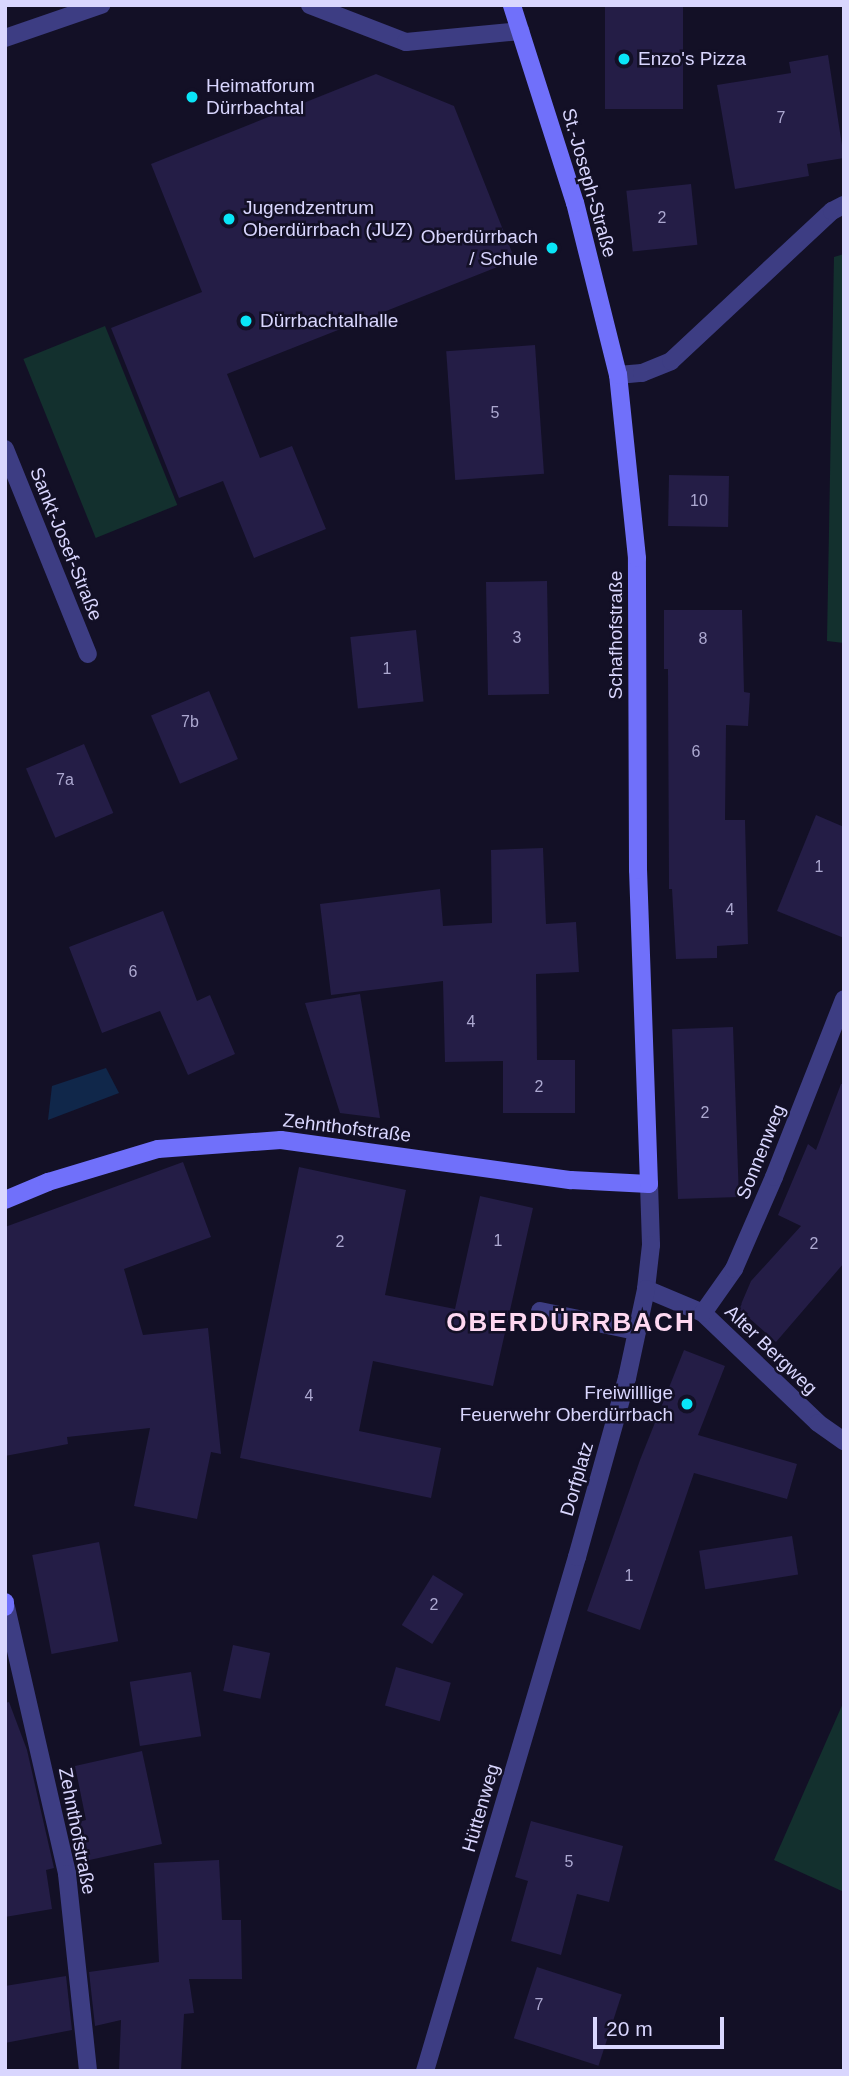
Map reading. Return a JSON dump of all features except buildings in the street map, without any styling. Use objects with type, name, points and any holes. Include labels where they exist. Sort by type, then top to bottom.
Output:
[{"type":"street","points":[[5,38],[101,5]]},
{"type":"street","points":[[310,5],[406,43],[520,31]]},
{"type":"street","name":"St.-Joseph-Straße","points":[[512,5],[575,203],[618,375]]},
{"type":"street","points":[[618,375],[642,373],[671,361],[832,211],[844,205]]},
{"type":"street","name":"Schafhofstraße","points":[[618,375],[637,558],[638,870],[649,1184]]},
{"type":"street","name":"Sankt-Josef-Straße","points":[[5,449],[88,654]]},
{"type":"street","name":"Sonnenweg","points":[[703,1313],[734,1269],[774,1177],[844,999]]},
{"type":"street","name":"Zehnthofstraße","points":[[5,1200],[48,1182],[158,1149],[281,1140],[571,1180],[649,1184]]},
{"type":"street","points":[[646,1289],[650,1245],[649,1184]]},
{"type":"street","name":"Alter Bergweg","points":[[646,1289],[703,1313],[818,1423],[844,1441]]},
{"type":"street","name":"Dorfplatz","points":[[577,1557],[627,1378],[646,1289]]},
{"type":"street","points":[[540,1311],[637,1331]]},
{"type":"street","name":"Hüttenweg","points":[[425,2071],[577,1557]]},
{"type":"street","name":"Zehnthofstraße","points":[[6,1605],[67,1874],[88,2071]]},
{"type":"green space","points":[[844,254],[844,643],[827,641],[834,257]]},
{"type":"green space","points":[[105,326],[177,505],[96,538],[23,359]]},
{"type":"green space","points":[[844,1701],[844,1892],[774,1860]]},
{"type":"water","points":[[106,1068],[119,1093],[48,1120],[52,1086]]},
{"type":"place","name":"Enzo's Pizza","points":[[624,59]]},
{"type":"place","name":"Heimatforum Dürrbachtal","points":[[192,97]]},
{"type":"place","name":"Jugendzentrum Oberdürrbach (JUZ)","points":[[229,219]]},
{"type":"place","name":"Oberdürrbach / Schule","points":[[552,248]]},
{"type":"place","name":"Dürrbachtalhalle","points":[[246,321]]},
{"type":"place","name":"Freiwilllige Feuerwehr Oberdürrbach","points":[[687,1404]]},
{"type":"district","name":"OBERDÜRRBACH","points":[[571,1323]]}]
